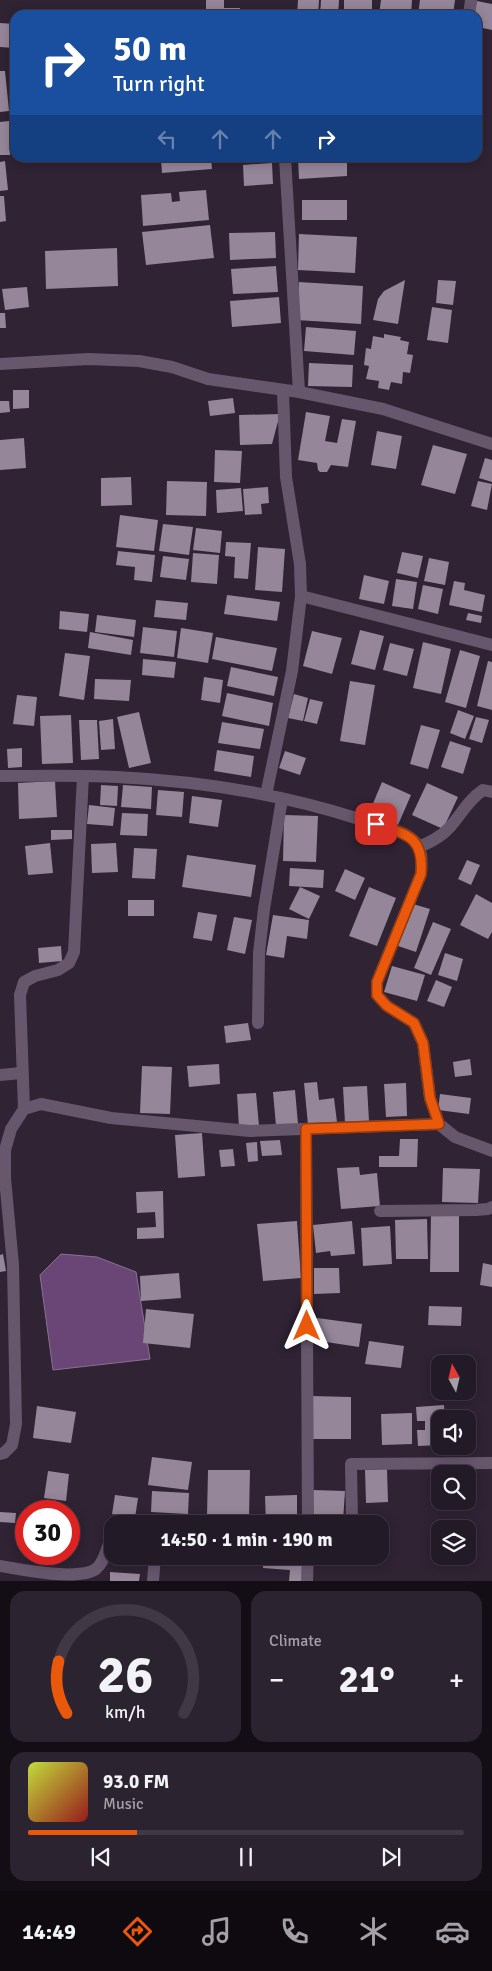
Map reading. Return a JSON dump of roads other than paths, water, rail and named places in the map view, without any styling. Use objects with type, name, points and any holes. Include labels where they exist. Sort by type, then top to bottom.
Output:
[{"type":"street","points":[[285,162],[299,392]]},
{"type":"street","points":[[0,364],[88,359],[139,361],[172,367],[208,379],[299,392],[383,409],[492,444]]},
{"type":"street","points":[[266,795],[292,671],[301,596],[300,564],[286,477],[283,391]]},
{"type":"street","points":[[301,596],[492,645]]},
{"type":"street","points":[[0,776],[118,777],[185,782],[266,795],[339,812],[394,830],[412,839],[419,847],[422,860],[421,874],[377,982],[377,995],[387,1006],[414,1023],[423,1043],[430,1098],[439,1124],[455,1137],[492,1151]]},
{"type":"street","points":[[0,1454],[4,1454],[12,1445],[16,1424],[13,1265],[5,1178],[5,1150],[11,1129],[24,1109],[20,994],[24,982],[35,976],[58,970],[69,963],[74,952],[83,776]]},
{"type":"street","points":[[419,847],[436,839],[448,830],[466,804],[475,795],[483,790],[492,792]]},
{"type":"street","points":[[258,1023],[260,944],[282,799]]},
{"type":"street","points":[[0,1075],[22,1073]]},
{"type":"street","points":[[24,1109],[41,1104],[111,1118],[250,1131],[439,1124]]},
{"type":"street","points":[[306,1129],[308,1515]]},
{"type":"street","points":[[380,1211],[476,1210],[488,1209],[492,1206]]},
{"type":"street","points":[[352,1515],[351,1464],[492,1463]]},
{"type":"street","points":[[0,1566],[64,1576],[80,1575],[96,1569],[104,1557]]},
{"type":"street","points":[[153,1581],[154,1565]]},
{"type":"street","points":[[307,1581],[308,1565]]}]
